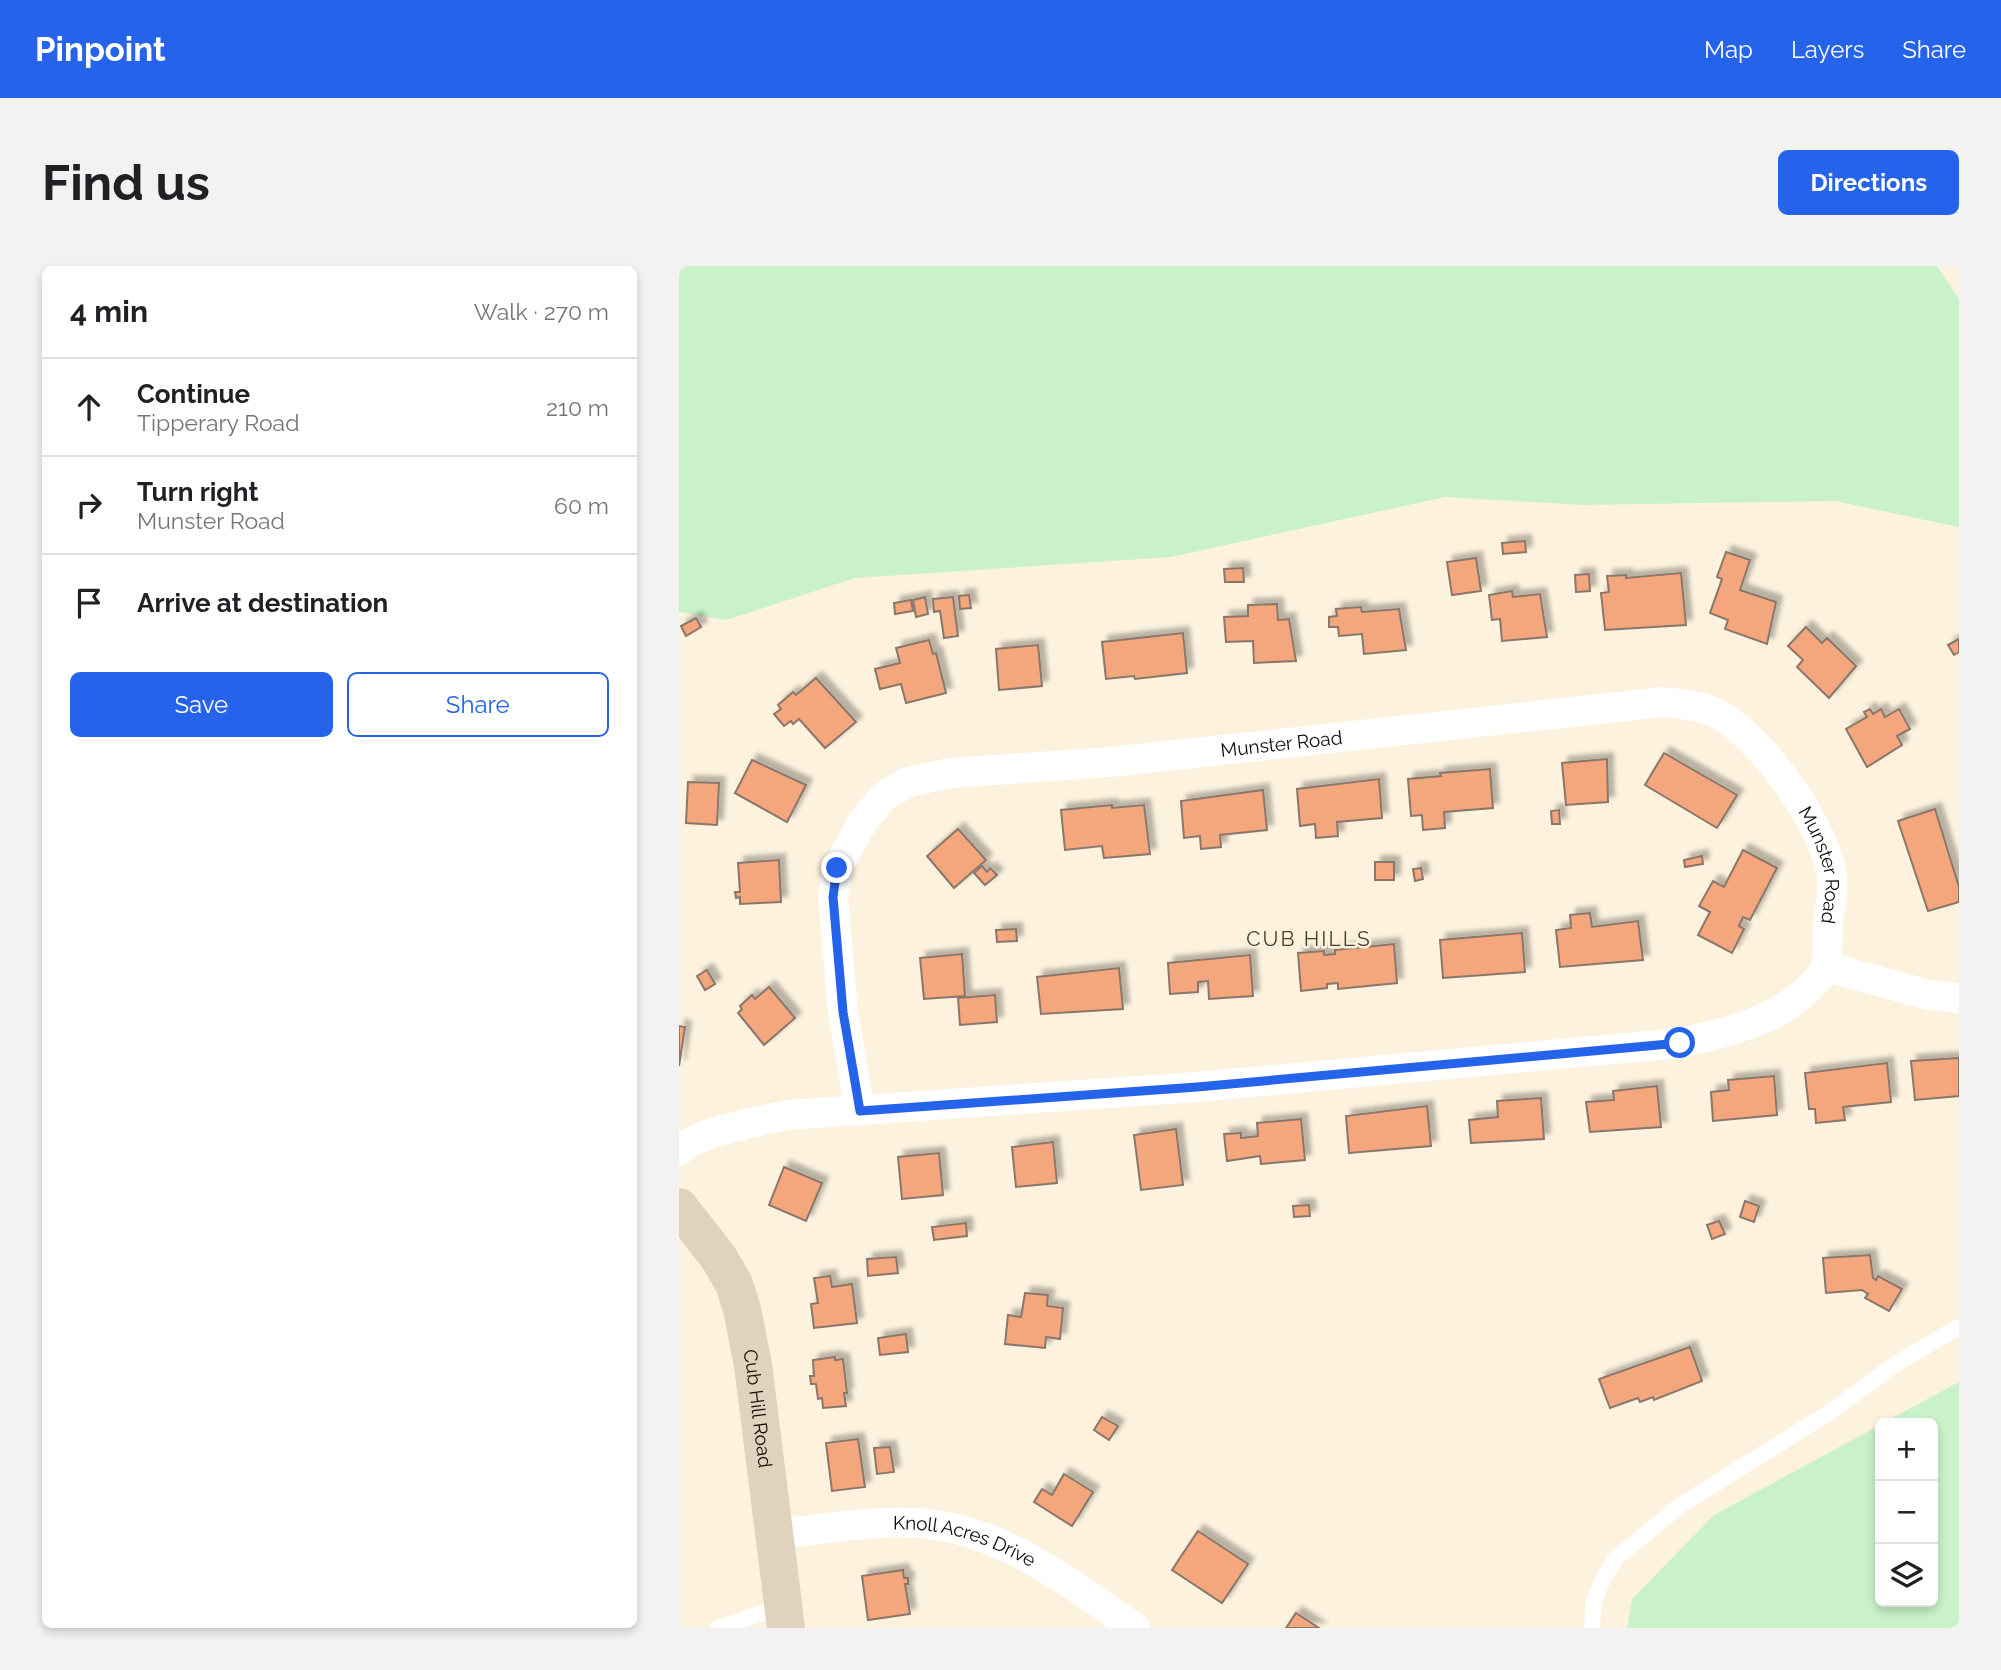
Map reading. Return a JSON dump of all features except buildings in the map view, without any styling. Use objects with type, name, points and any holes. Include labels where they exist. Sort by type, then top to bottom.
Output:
[{"type":"street","name":"Munster Road","points":[[860,1111],[843,1012],[833,897],[837,868],[863,821],[884,796],[908,782],[950,773],[1111,762],[1664,702],[1693,706],[1711,711],[1761,749],[1791,789],[1815,828],[1832,874],[1827,967]]},
{"type":"street","points":[[679,1151],[688,1142],[786,1115],[1197,1087],[1680,1043],[1723,1033],[1777,1014],[1814,987],[1827,967],[1929,995],[1959,998]]},
{"type":"street","name":"Cub Hill Road","points":[[679,1207],[719,1258],[734,1284],[742,1309],[753,1365],[785,1617]]},
{"type":"street","name":"Knoll Acres Drive","points":[[774,1534],[889,1523],[917,1523],[978,1534],[1029,1559],[1135,1628]]},
{"type":"lane","points":[[1593,1628],[1594,1601],[1616,1558],[1681,1504],[1830,1412],[1900,1361],[1959,1327]]},
{"type":"lane","points":[[718,1628],[785,1617]]},
{"type":"green space","points":[[679,266],[1937,266],[1959,299],[1959,527],[1835,501],[1582,505],[1445,497],[1171,557],[855,578],[726,620],[679,612]]},
{"type":"green space","points":[[1959,1382],[1959,1628],[1627,1628],[1632,1599],[1714,1515],[1875,1428],[1875,1607],[1938,1607],[1938,1418],[1892,1418]]},
{"type":"district","name":"CUB HILLS","points":[[1309,939]]},
{"type":"route","points":[[837,868],[833,897],[843,1012],[860,1111],[1197,1087],[1680,1043]]}]
